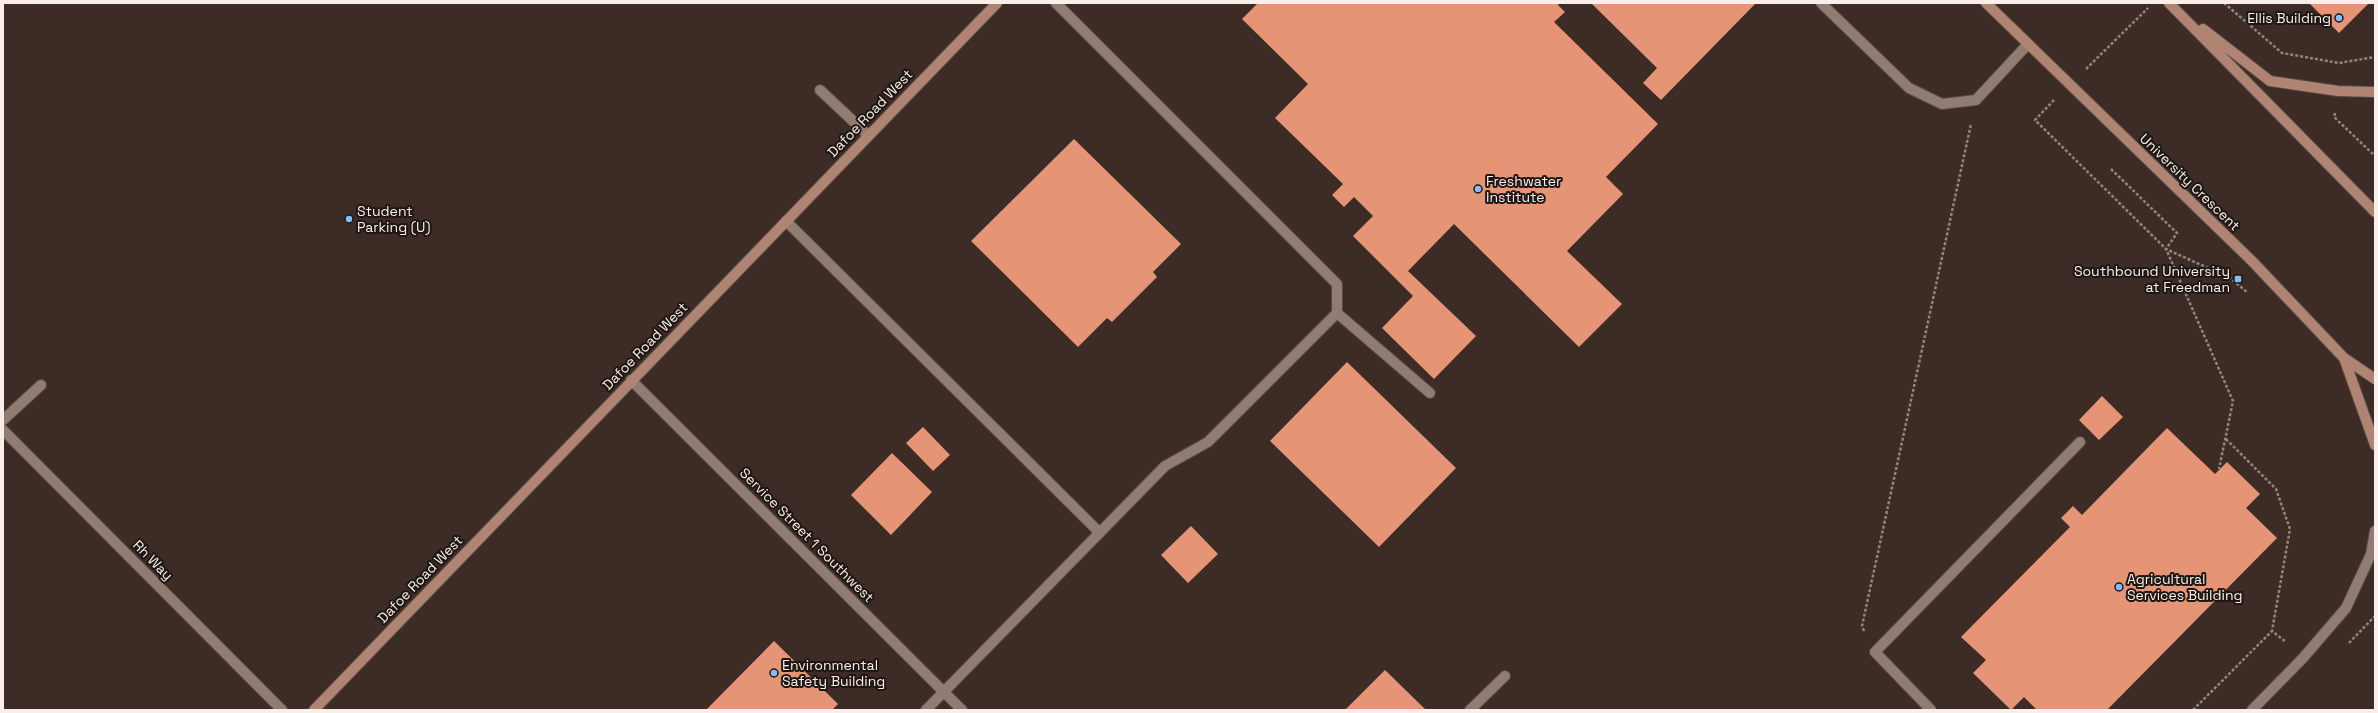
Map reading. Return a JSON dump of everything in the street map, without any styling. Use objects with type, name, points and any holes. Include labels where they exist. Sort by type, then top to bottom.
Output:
[{"type":"street","name":"Dafoe Road West","points":[[314,710],[631,380],[997,3]]},
{"type":"street","points":[[926,710],[943,690],[1165,466],[1208,442],[1337,313],[1337,284],[1056,3]]},
{"type":"street","points":[[1820,3],[1909,88],[1942,104],[1976,100],[2028,44]]},
{"type":"street","name":"University Crescent","points":[[1986,3],[2252,261],[2344,358],[2375,379]]},
{"type":"street","points":[[2172,6],[2270,80],[2338,91],[2375,92]]},
{"type":"street","points":[[2172,6],[2375,212]]},
{"type":"street","points":[[820,90],[868,135]]},
{"type":"street","points":[[786,221],[1100,533]]},
{"type":"street","points":[[1337,313],[1430,393]]},
{"type":"street","points":[[2344,358],[2375,445]]},
{"type":"street","name":"Service Street 1 Southwest","points":[[631,380],[962,710]]},
{"type":"street","points":[[3,420],[41,385]]},
{"type":"street","name":"Rh Way","points":[[3,430],[282,710]]},
{"type":"street","points":[[1932,710],[1874,652],[2080,442]]},
{"type":"street","points":[[2252,710],[2303,658],[2346,608],[2371,554],[2375,531]]},
{"type":"street","points":[[1470,710],[1505,676]]},
{"type":"path","points":[[2153,3],[2035,120],[2166,249],[2230,278],[2253,297]]},
{"type":"path","points":[[2224,3],[2282,53],[2339,63],[2375,56]]},
{"type":"path","points":[[1874,652],[1862,626],[1976,100]]},
{"type":"path","points":[[2364,146],[2375,156]]},
{"type":"path","points":[[2111,169],[2177,233],[2166,249]]},
{"type":"path","points":[[2166,249],[2233,401],[2219,469]]},
{"type":"path","points":[[2193,710],[2272,630],[2290,529],[2276,489],[2226,438]]},
{"type":"path","points":[[2272,630],[2303,658]]},
{"type":"building","name":"Freshwater Institute","points":[[1258,3],[1560,3],[1558,5],[1565,12],[1554,22],[1658,124],[1606,177],[1623,194],[1567,251],[1622,304],[1579,347],[1454,224],[1408,271],[1476,336],[1434,379],[1382,328],[1413,296],[1353,236],[1373,216],[1354,197],[1344,207],[1332,195],[1343,184],[1275,118],[1308,84],[1242,19]]},
{"type":"building","points":[[1591,3],[1756,3],[1661,100],[1643,83],[1657,68]]},
{"type":"building","name":"Ellis Building","points":[[2309,3],[2369,3],[2339,33]]},
{"type":"building","points":[[1074,139],[1181,244],[1153,272],[1157,277],[1112,322],[1107,318],[1078,347],[971,241]]},
{"type":"building","points":[[1347,362],[1456,468],[1379,547],[1270,441]]},
{"type":"building","points":[[2102,396],[2123,417],[2099,440],[2079,420]]},
{"type":"building","points":[[923,427],[950,455],[933,471],[906,443]]},
{"type":"building","name":"Agricultural Services Building","points":[[2167,428],[2215,474],[2227,462],[2260,494],[2246,508],[2277,538],[2107,710],[2037,710],[2024,697],[2011,710],[1973,673],[1986,660],[1961,637],[2070,527],[2061,518],[2073,506],[2082,515]]},
{"type":"building","points":[[892,453],[932,492],[891,535],[851,495]]},
{"type":"building","points":[[1191,526],[1218,554],[1188,583],[1161,555]]},
{"type":"building","name":"Environmental Safety Building","points":[[774,641],[838,704],[832,710],[706,710]]},
{"type":"building","points":[[1385,670],[1426,710],[1345,710]]},
{"type":"place","name":"Ellis Building","points":[[2339,18]]},
{"type":"place","name":"Freshwater Institute","points":[[1478,189]]},
{"type":"place","name":"Student Parking (U)","points":[[349,219]]},
{"type":"place","name":"Southbound University at Freedman","points":[[2238,279]]},
{"type":"place","name":"Agricultural Services Building","points":[[2119,587]]},
{"type":"place","name":"Environmental Safety Building","points":[[774,673]]}]
